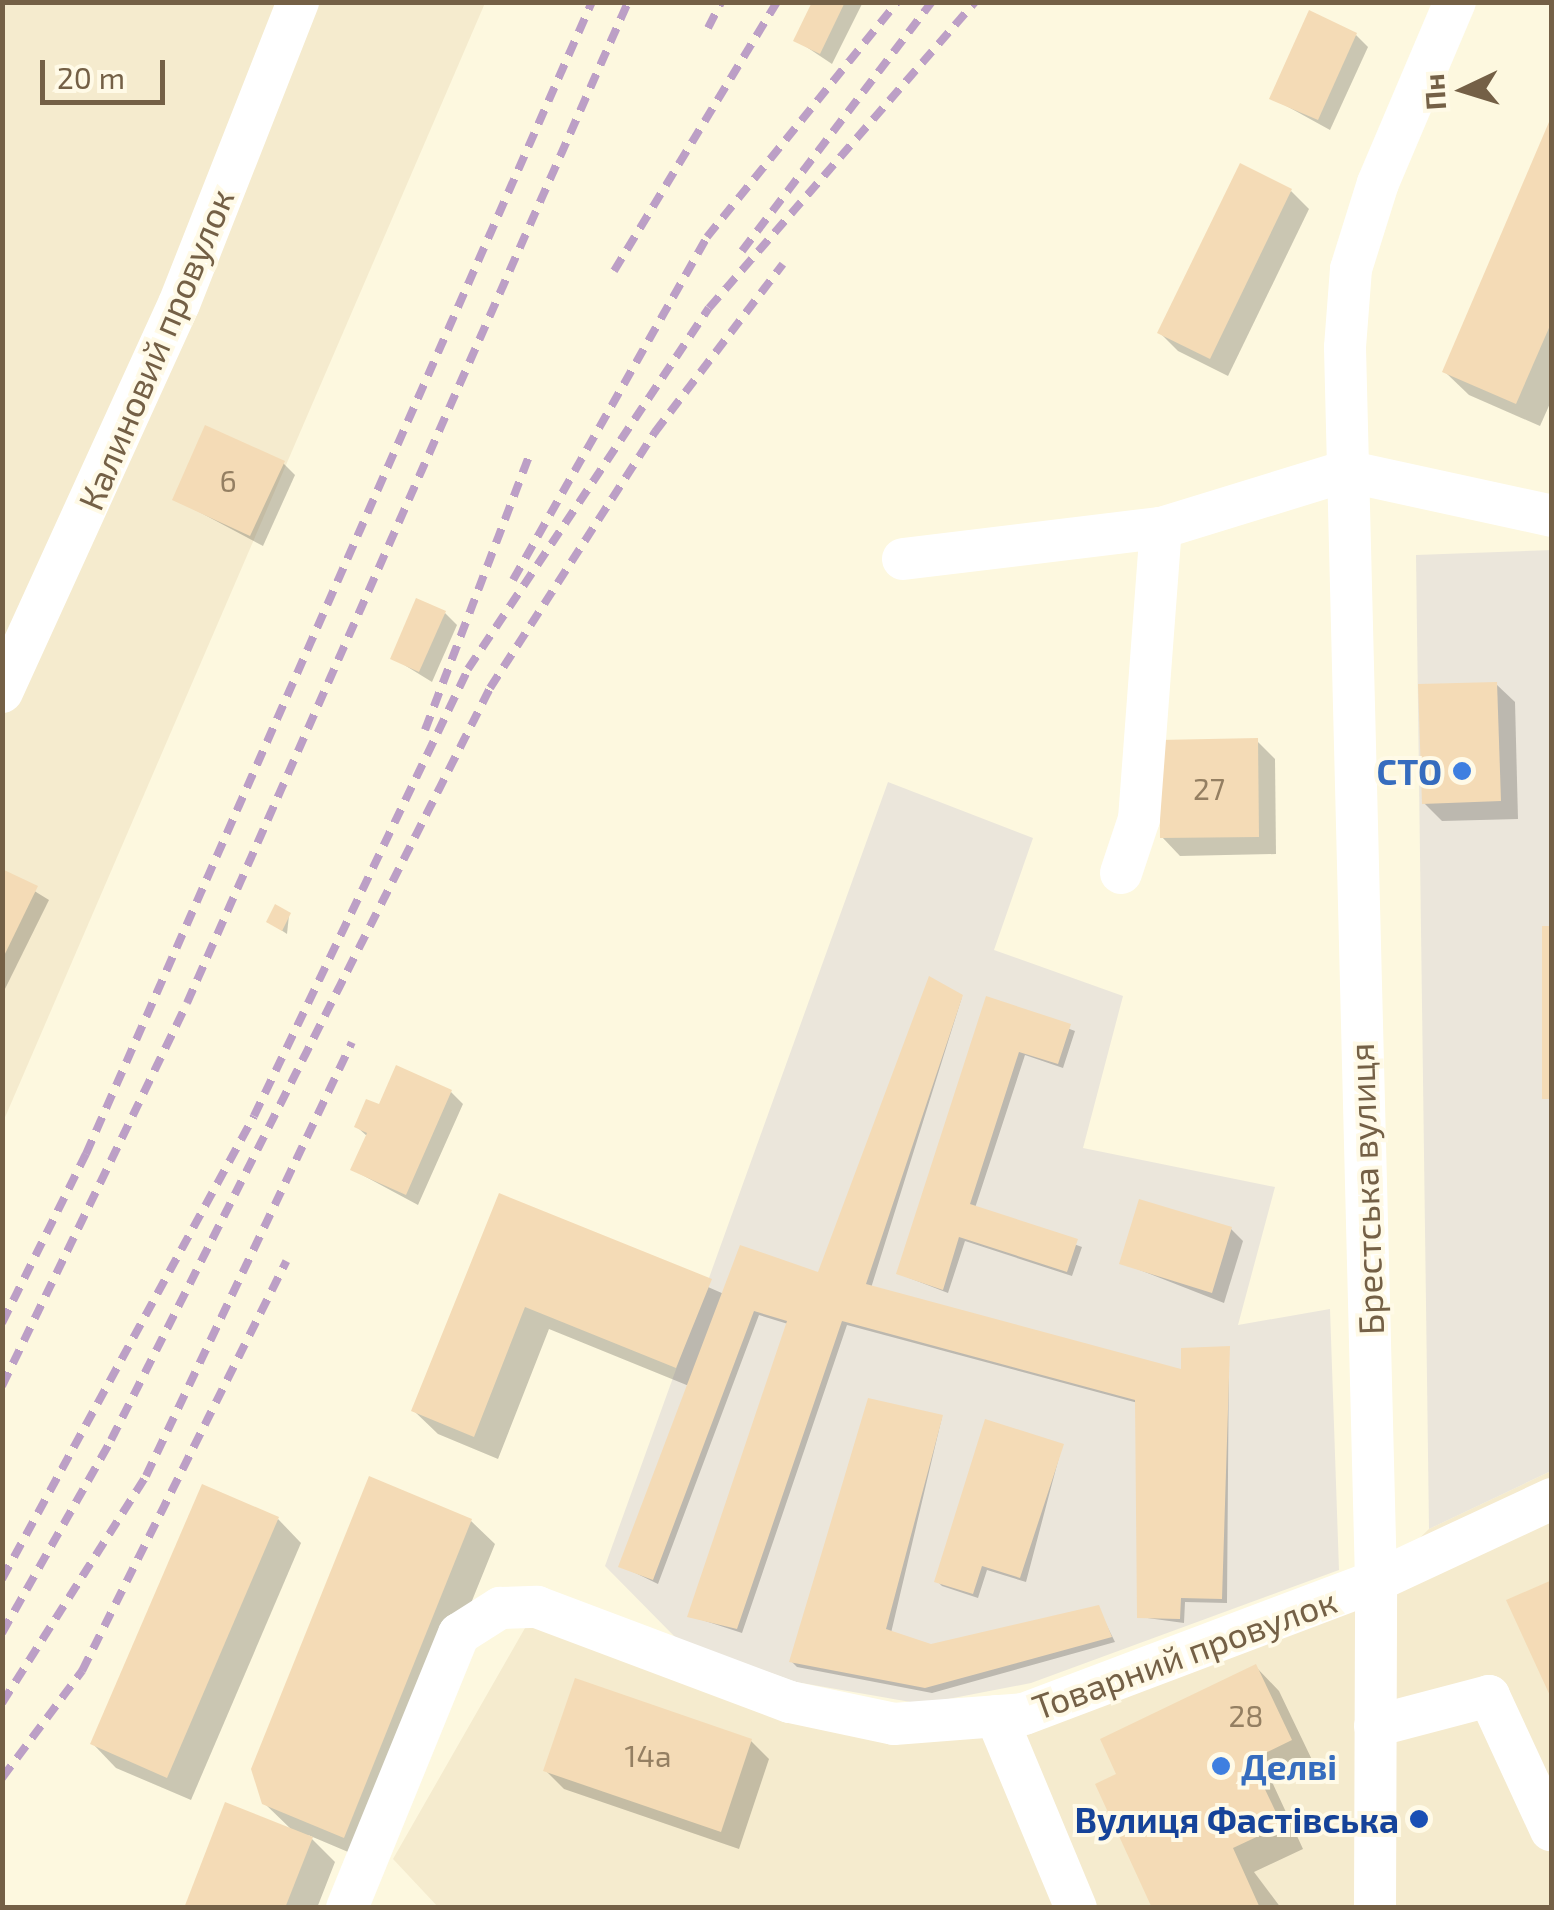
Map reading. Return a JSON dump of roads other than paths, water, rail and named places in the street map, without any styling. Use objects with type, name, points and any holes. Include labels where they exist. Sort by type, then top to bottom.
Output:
[{"type":"street","name":"Калиновий провулок","points":[[2,692],[179,304],[298,2]]},
{"type":"street","name":"Брестська вулиця","points":[[1374,1908],[1376,1581],[1346,471],[1351,270],[1456,2]]},
{"type":"street","points":[[903,559],[1161,528],[1346,471],[1552,516]]},
{"type":"street","points":[[1122,872],[1139,818],[1161,528]]},
{"type":"street","name":"Товарний провулок","points":[[347,1908],[459,1634],[500,1608],[537,1607],[790,1702],[894,1724],[1024,1714],[1376,1581],[1552,1500]]},
{"type":"street","points":[[1375,1726],[1471,1693],[1489,1696],[1551,1830]]},
{"type":"street","points":[[996,1716],[1076,1908]]},
{"type":"railway","points":[[2,1323],[86,1154],[592,2]]},
{"type":"railway","points":[[2,1386],[187,1003],[628,2]]},
{"type":"railway","points":[[708,28],[721,2]]},
{"type":"railway","points":[[614,271],[777,2]]},
{"type":"railway","points":[[513,580],[707,237],[897,2]]},
{"type":"railway","points":[[742,251],[932,2]]},
{"type":"railway","points":[[2,1579],[254,1116],[468,669],[709,308],[975,2]]},
{"type":"railway","points":[[2,1633],[111,1440],[490,688],[655,432],[783,264]]},
{"type":"railway","points":[[425,730],[530,453]]},
{"type":"railway","points":[[2,1703],[146,1476],[352,1043]]},
{"type":"railway","points":[[2,1778],[82,1671],[286,1261]]},
{"type":"place","name":"СТО","points":[[1462,771]]},
{"type":"place","name":"Делві","points":[[1221,1766]]},
{"type":"place","name":"Вулиця Фастівська","points":[[1419,1819]]}]
